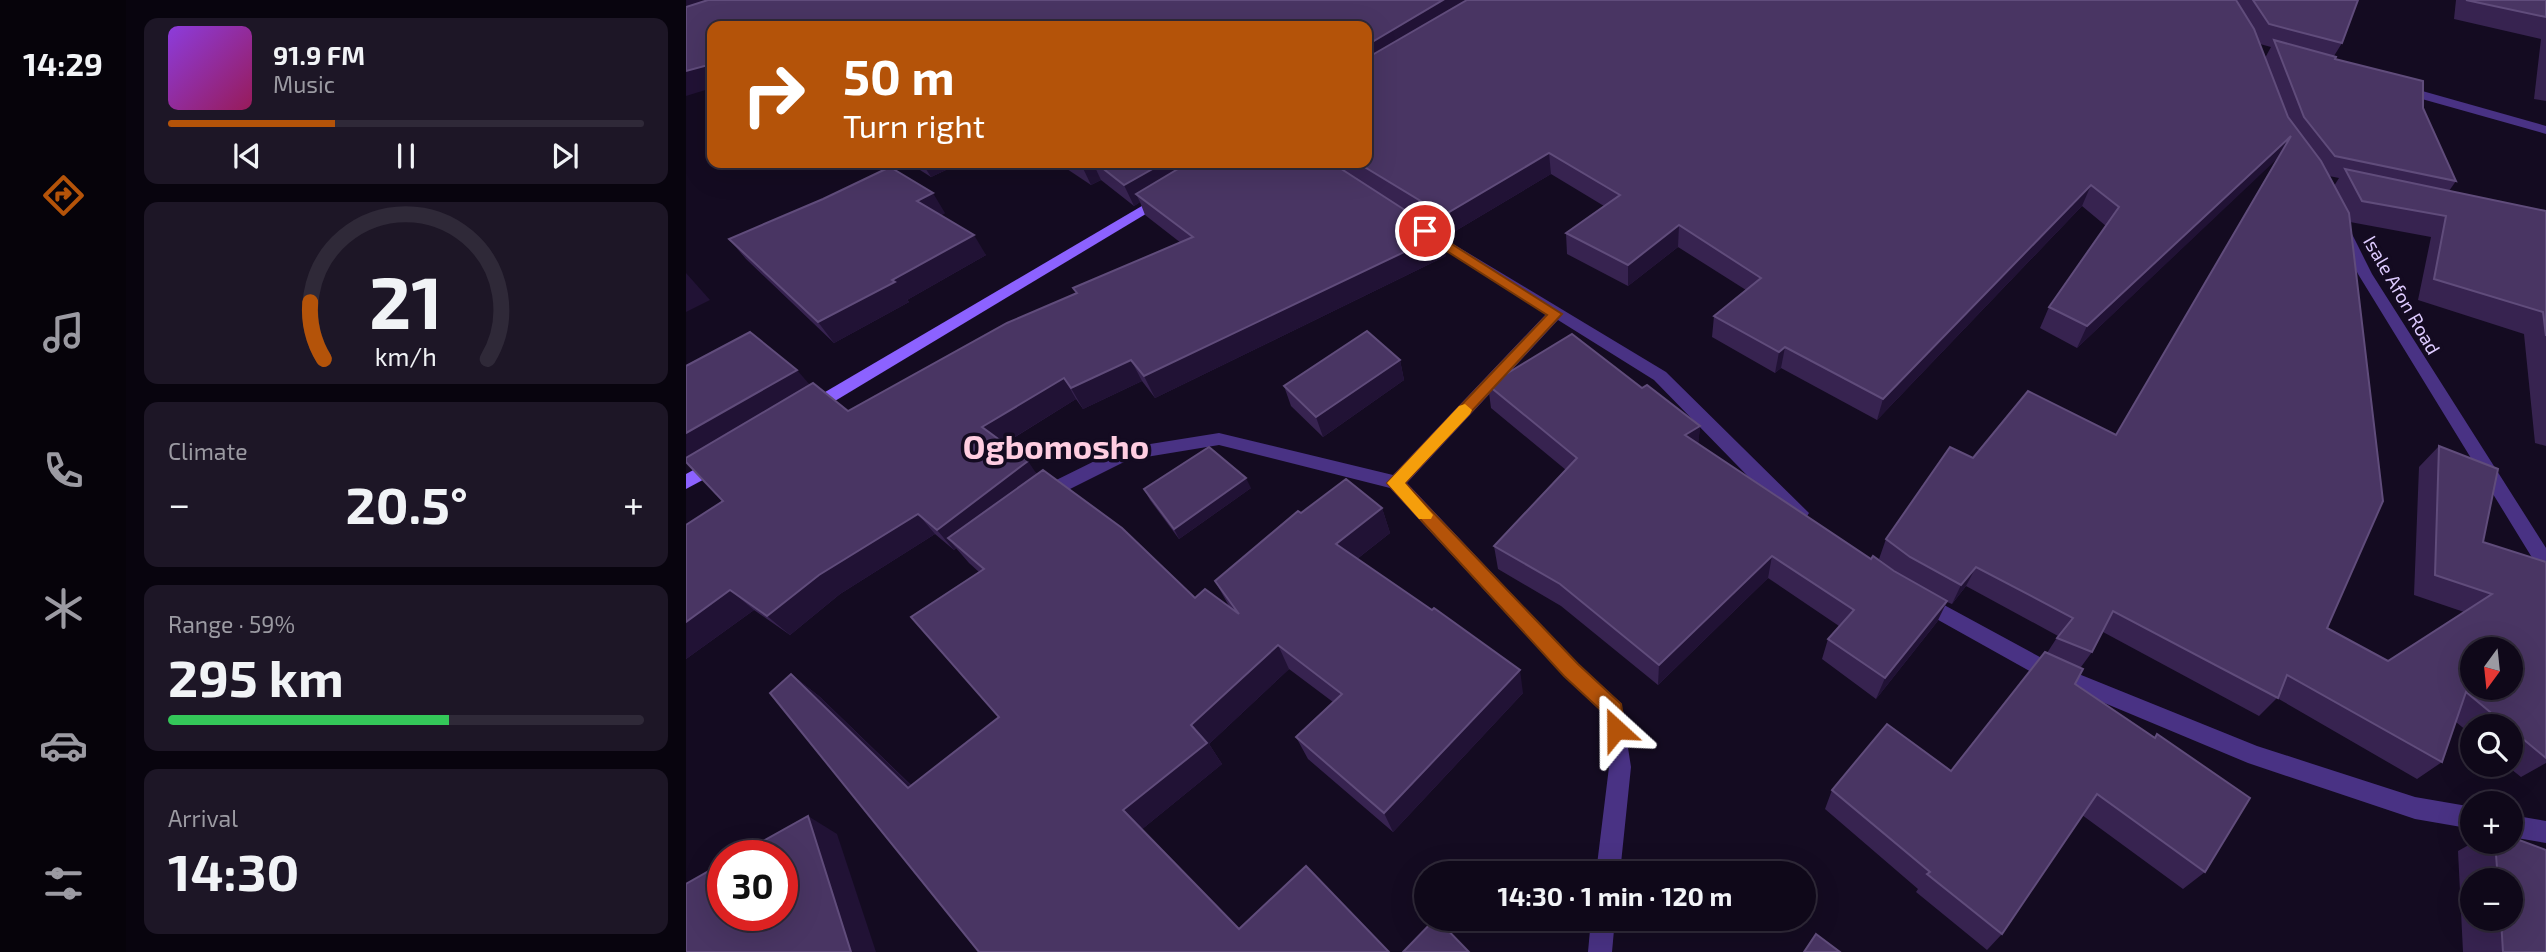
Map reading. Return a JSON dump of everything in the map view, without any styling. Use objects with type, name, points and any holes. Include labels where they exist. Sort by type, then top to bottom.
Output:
[{"type":"main road","points":[[792,419],[1172,191]]},
{"type":"main road","points":[[686,482],[732,455]]},
{"type":"street","points":[[2386,85],[2546,130]]},
{"type":"street","name":"Isale Afon Road","points":[[2335,215],[2365,274],[2546,564]]},
{"type":"street","points":[[1407,220],[1555,314],[1660,376],[1778,496],[1810,520]]},
{"type":"street","points":[[1395,483],[1555,314]]},
{"type":"street","points":[[1029,505],[1050,489],[1125,454],[1219,439],[1288,454],[1395,483],[1571,670],[1614,710],[1620,767],[1609,861]]},
{"type":"street","points":[[1905,591],[2042,668],[2256,756],[2416,808],[2460,816]]},
{"type":"street","points":[[2523,827],[2546,832]]},
{"type":"street","points":[[1600,952],[1602,931]]},
{"type":"building","points":[[708,0],[1443,0],[1372,42],[1372,21],[707,21],[707,65],[686,71],[686,7]]},
{"type":"building","points":[[1467,0],[2236,0],[2254,29],[2288,117],[2321,161],[2349,213],[2383,501],[2327,628],[2388,661],[2492,594],[2435,575],[2439,446],[2498,469],[2483,542],[2546,562],[2546,758],[2523,739],[2523,714],[2493,714],[2476,700],[2524,700],[2524,637],[2460,637],[2460,700],[2463,700],[2442,762],[2287,675],[2278,698],[2113,611],[2092,652],[2057,638],[2073,618],[1976,567],[1961,585],[1910,557],[1886,539],[1950,447],[1973,458],[2028,391],[2116,435],[2291,136],[2087,326],[2049,307],[2119,207],[2091,185],[1883,399],[1785,347],[1779,352],[1714,316],[1761,278],[1679,225],[1628,265],[1566,233],[1620,195],[1549,153],[1444,215],[1366,168],[1372,168],[1372,55]]},
{"type":"building","points":[[2253,0],[2358,0],[2342,43],[2269,24]]},
{"type":"building","points":[[2466,0],[2546,0],[2546,17]]},
{"type":"building","points":[[2274,40],[2336,57],[2335,59],[2423,81],[2423,108],[2456,181],[2335,156],[2304,117]]},
{"type":"building","points":[[892,168],[933,193],[917,201],[974,235],[892,280],[895,282],[818,322],[729,239]]},
{"type":"building","points":[[1102,168],[1154,168],[1124,185]]},
{"type":"building","points":[[1180,168],[1340,168],[1442,234],[1144,376],[1131,360],[1071,388],[1064,378],[982,427],[1028,461],[937,530],[918,514],[819,575],[767,616],[730,590],[686,622],[686,525],[723,501],[686,462],[686,458],[813,383],[848,411],[1007,323],[1077,293],[1073,288],[1193,237],[1136,194]]},
{"type":"building","points":[[2345,169],[2546,211],[2546,336],[2543,312],[2434,279],[2446,216],[2362,201]]},
{"type":"building","points":[[1367,331],[1400,360],[1316,417],[1284,386]]},
{"type":"building","points":[[750,332],[797,370],[686,433],[686,366]]},
{"type":"building","points":[[1572,334],[1642,388],[1647,385],[1700,426],[1685,435],[1871,559],[1873,556],[1947,601],[1885,678],[1828,639],[1854,610],[1772,556],[1659,665],[1560,584],[1494,546],[1577,458],[1488,385]]},
{"type":"building","points":[[1209,447],[1246,478],[1174,529],[1144,489]]},
{"type":"building","points":[[1043,470],[1122,528],[1195,598],[1205,589],[1239,614],[1215,581],[1298,511],[1301,513],[1346,479],[1382,508],[1336,544],[1432,610],[1434,608],[1520,670],[1384,813],[1296,737],[1342,694],[1278,645],[1191,725],[1207,743],[1123,810],[1239,929],[1306,866],[1389,952],[979,952],[770,693],[791,674],[908,788],[999,717],[911,617],[984,569],[948,538]]},
{"type":"building","points":[[2045,652],[2083,669],[2075,684],[2155,738],[2157,734],[2250,798],[2205,872],[2097,794],[2002,934],[1927,874],[1930,872],[1832,790],[1887,724],[1951,771]]},
{"type":"building","points":[[808,816],[851,952],[686,952],[686,884],[707,872],[707,931],[798,931],[798,840],[765,840]]},
{"type":"building","points":[[2523,841],[2546,850],[2546,952],[2503,952],[2502,931],[2523,931],[2523,868],[2497,868],[2496,854],[2523,854]]},
{"type":"building","points":[[1423,931],[1449,931],[1469,952],[1403,952]]},
{"type":"building","points":[[1816,934],[1840,952],[1804,952]]},
{"type":"slow traffic","points":[[1425,515],[1395,483],[1465,410]]},
{"type":"district","name":"Ogbomosho","points":[[1056,447]]},
{"type":"route","points":[[1425,231],[1555,314],[1395,483],[1571,670],[1614,710],[1616,729]]}]
